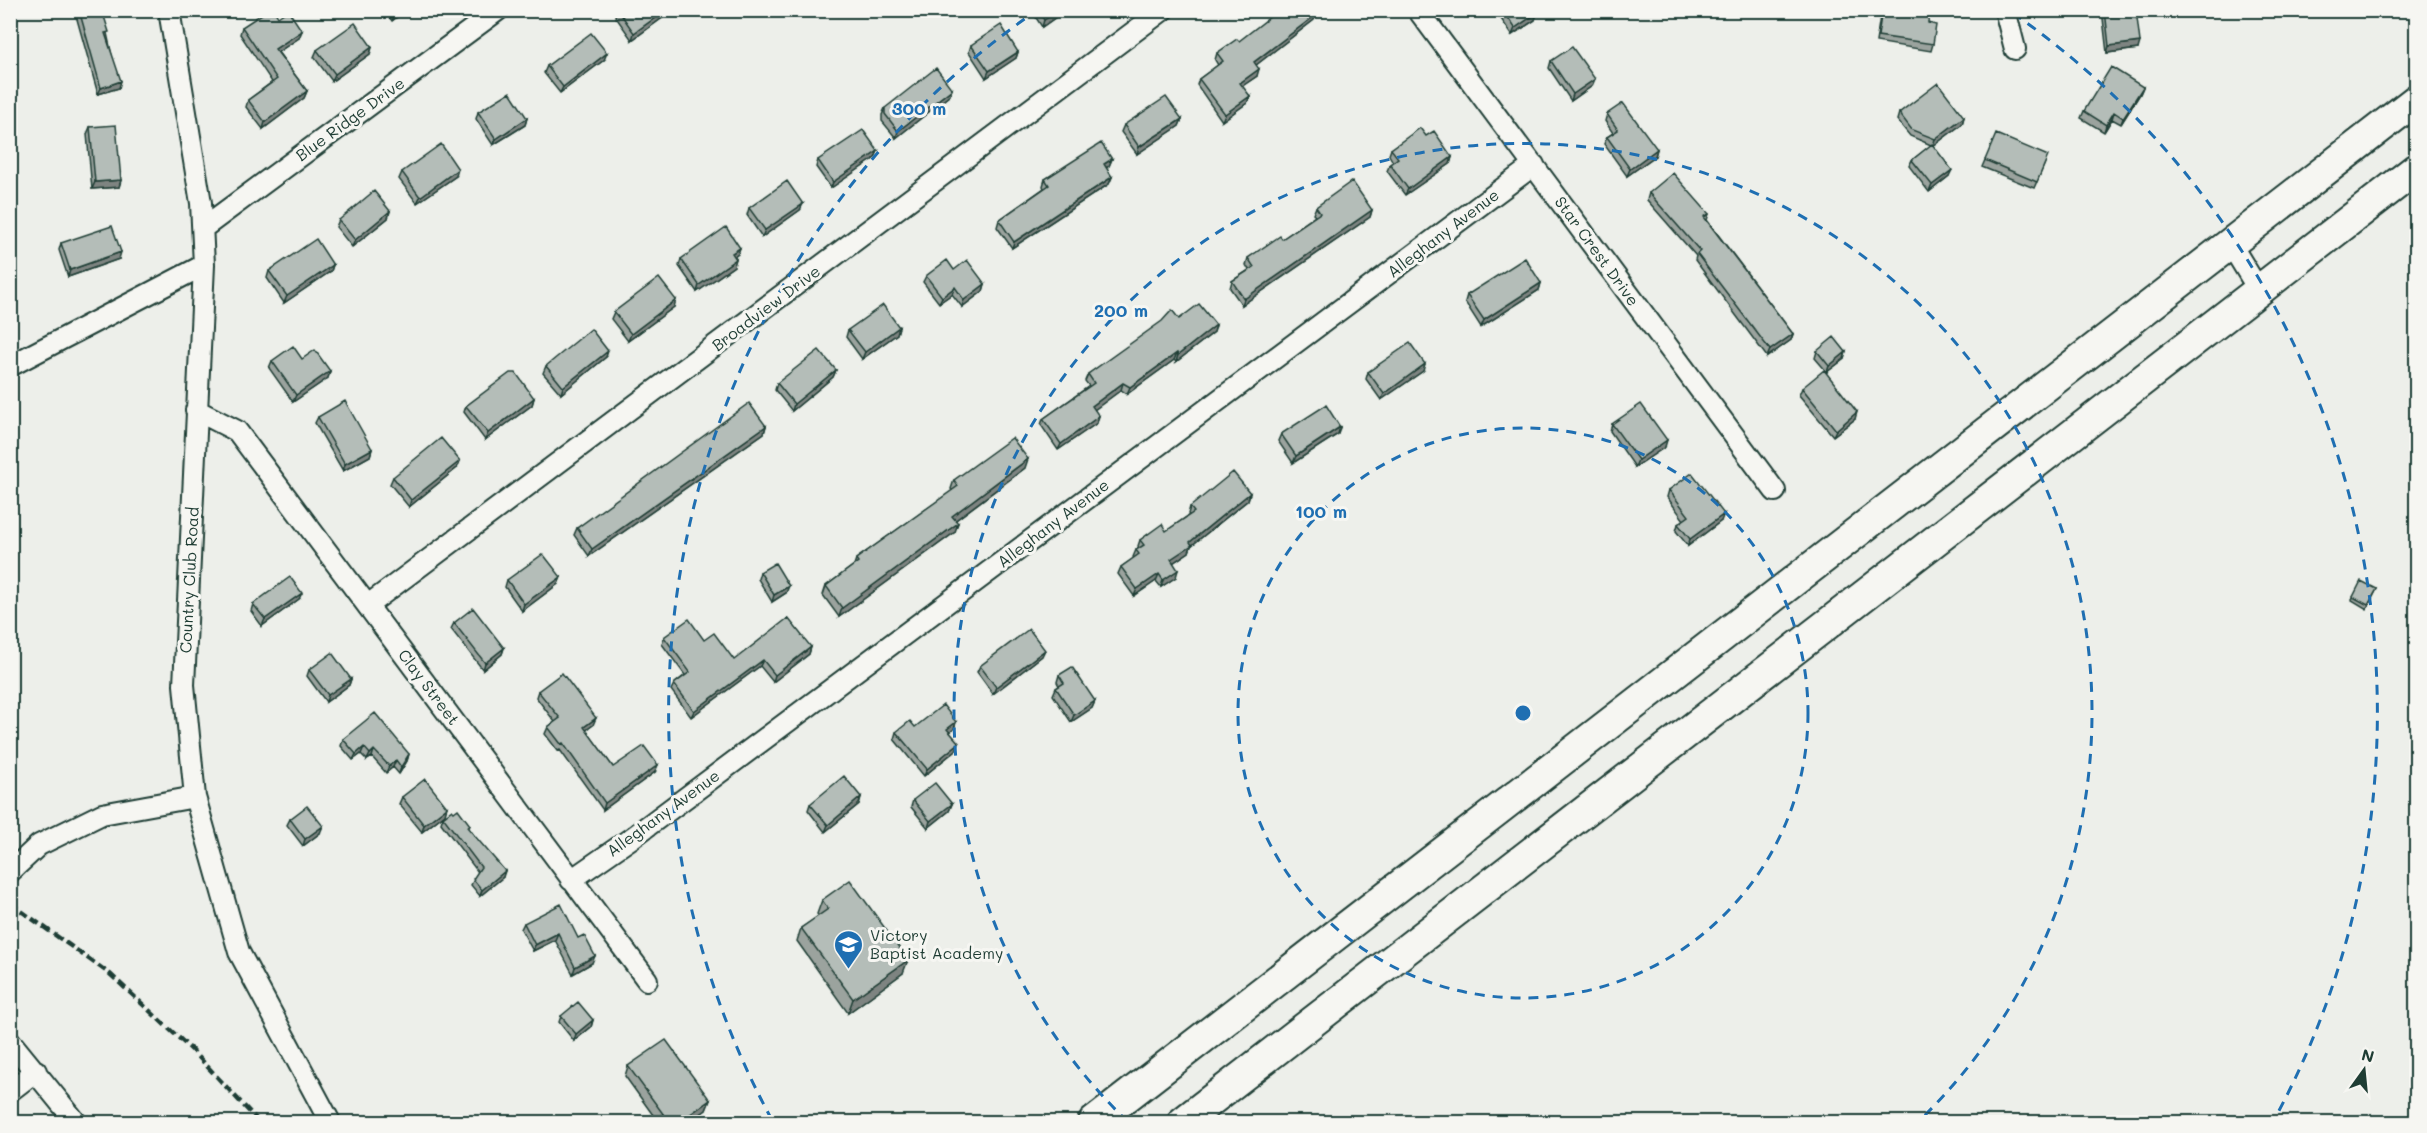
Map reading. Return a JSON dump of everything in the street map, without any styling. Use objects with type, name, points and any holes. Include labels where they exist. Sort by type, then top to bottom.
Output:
[{"type":"highway","points":[[1094,1122],[2416,100]]},
{"type":"highway","points":[[1182,1122],[2416,169]]},
{"type":"street","name":"Country Club Road","points":[[169,10],[201,203],[203,228],[204,265],[184,685],[195,796],[238,952],[330,1122]]},
{"type":"street","name":"Blue Ridge Drive","points":[[203,228],[498,10]]},
{"type":"street","name":"Broadview Drive","points":[[368,605],[1163,10]]},
{"type":"street","name":"Star Crest Drive","points":[[1418,10],[1775,491]]},
{"type":"street","points":[[2005,10],[2015,49]]},
{"type":"street","name":"Alleghany Avenue","points":[[571,880],[661,816],[1534,165]]},
{"type":"street","points":[[2230,243],[2258,289]]},
{"type":"street","points":[[10,366],[204,265]]},
{"type":"street","name":"Clay Street","points":[[196,410],[237,430],[647,980]]},
{"type":"street","points":[[10,872],[39,845],[102,814],[195,796]]},
{"type":"street","points":[[10,1041],[76,1122]]},
{"type":"street","points":[[10,1091],[36,1071]]},
{"type":"building","points":[[79,10],[102,10],[109,32],[105,33],[121,81],[101,88]]},
{"type":"building","points":[[268,10],[274,10],[278,17],[288,10],[302,31],[275,49],[307,91],[265,122],[248,100],[277,79],[242,27]]},
{"type":"building","points":[[618,10],[666,10],[634,33]]},
{"type":"building","points":[[1038,10],[1059,10],[1044,20]]},
{"type":"building","points":[[1279,10],[1314,10],[1317,14],[1254,62],[1259,69],[1240,83],[1250,96],[1225,114],[1199,79],[1223,61],[1217,53],[1237,39],[1239,41]]},
{"type":"building","points":[[1503,10],[1535,10],[1537,13],[1515,28]]},
{"type":"building","points":[[1882,10],[1920,10],[1920,12],[1929,13],[1928,23],[1936,25],[1933,44],[1878,36]]},
{"type":"building","points":[[2105,10],[2136,10],[2140,42],[2109,46]]},
{"type":"building","points":[[355,23],[372,47],[335,74],[317,50]]},
{"type":"building","points":[[1001,25],[1018,52],[989,71],[971,45]]},
{"type":"building","points":[[591,33],[607,53],[563,87],[547,66]]},
{"type":"building","points":[[1572,47],[1595,79],[1573,94],[1551,61]]},
{"type":"building","points":[[2111,67],[2143,87],[2123,118],[2114,112],[2106,125],[2084,111]]},
{"type":"building","points":[[936,68],[952,89],[898,131],[885,114],[885,108]]},
{"type":"building","points":[[1938,83],[1964,117],[1935,139],[1912,130],[1899,113]]},
{"type":"building","points":[[510,92],[527,118],[496,139],[478,112]]},
{"type":"building","points":[[1166,97],[1182,119],[1139,147],[1124,125]]},
{"type":"building","points":[[1623,103],[1657,149],[1630,169],[1607,137],[1618,130],[1607,114]]},
{"type":"building","points":[[116,125],[121,180],[95,182],[90,127]]},
{"type":"building","points":[[1420,128],[1426,136],[1434,131],[1452,157],[1408,189],[1390,164],[1398,158],[1391,149]]},
{"type":"building","points":[[863,130],[878,151],[833,182],[818,160]]},
{"type":"building","points":[[1996,134],[2048,156],[2037,182],[1985,160]]},
{"type":"building","points":[[1101,143],[1112,159],[1104,164],[1112,177],[1014,242],[999,220],[1049,185],[1045,179]]},
{"type":"building","points":[[441,144],[458,169],[420,197],[402,172]]},
{"type":"building","points":[[1932,144],[1952,170],[1932,185],[1912,160]]},
{"type":"building","points":[[1673,173],[1709,214],[1704,217],[1793,334],[1770,350],[1697,254],[1700,251],[1649,193]]},
{"type":"building","points":[[787,181],[803,204],[765,230],[749,208]]},
{"type":"building","points":[[1352,181],[1372,210],[1244,299],[1232,281],[1254,267],[1248,258],[1280,236],[1282,239],[1320,213],[1316,207]]},
{"type":"building","points":[[374,191],[390,211],[355,240],[339,220]]},
{"type":"building","points":[[112,226],[121,252],[70,270],[61,243]]},
{"type":"building","points":[[726,227],[740,248],[732,253],[736,259],[699,285],[681,259]]},
{"type":"building","points":[[316,239],[333,265],[287,296],[269,271]]},
{"type":"building","points":[[1525,258],[1541,283],[1484,320],[1467,295]]},
{"type":"building","points":[[947,260],[954,270],[967,260],[985,284],[964,300],[955,287],[942,297],[926,276]]},
{"type":"building","points":[[659,278],[676,300],[631,334],[614,312]]},
{"type":"building","points":[[1199,304],[1216,325],[1178,355],[1177,353],[1130,387],[1123,383],[1092,406],[1099,416],[1061,444],[1043,419],[1094,383],[1088,374],[1162,321],[1172,310],[1179,319]]},
{"type":"building","points":[[883,305],[899,327],[865,352],[848,330]]},
{"type":"building","points":[[591,329],[608,351],[563,387],[546,366]]},
{"type":"building","points":[[1834,337],[1846,352],[1829,366],[1817,351]]},
{"type":"building","points":[[1410,343],[1425,364],[1384,394],[1368,372]]},
{"type":"building","points":[[293,346],[302,359],[315,350],[330,371],[296,395],[272,361]]},
{"type":"building","points":[[819,350],[836,370],[794,404],[777,383]]},
{"type":"building","points":[[1824,370],[1857,412],[1836,430],[1802,388]]},
{"type":"building","points":[[510,373],[516,373],[534,398],[488,433],[466,406]]},
{"type":"building","points":[[345,401],[372,449],[345,464],[318,417]]},
{"type":"building","points":[[749,403],[766,426],[592,549],[577,528]]},
{"type":"building","points":[[1641,404],[1667,440],[1638,460],[1612,424]]},
{"type":"building","points":[[1326,405],[1340,427],[1296,456],[1281,434]]},
{"type":"building","points":[[441,438],[460,461],[411,500],[393,477]]},
{"type":"building","points":[[1012,438],[1028,459],[952,516],[958,523],[842,608],[826,586],[858,562],[856,559],[958,486],[954,480]]},
{"type":"building","points":[[1233,472],[1250,493],[1190,542],[1192,545],[1171,559],[1178,570],[1163,580],[1159,574],[1137,589],[1121,567],[1139,554],[1136,550],[1144,545],[1140,540],[1162,524],[1166,531],[1194,512],[1190,507]]},
{"type":"building","points":[[1692,473],[1724,514],[1690,539],[1678,524],[1689,516],[1669,490]]},
{"type":"building","points":[[543,554],[561,577],[524,604],[507,580]]},
{"type":"building","points":[[775,563],[789,586],[774,595],[760,572]]},
{"type":"building","points":[[290,577],[302,593],[265,619],[253,604]]},
{"type":"building","points":[[2361,581],[2377,589],[2368,605],[2353,597]]},
{"type":"building","points":[[473,608],[504,648],[485,663],[454,623]]},
{"type":"building","points":[[788,618],[811,647],[775,675],[763,660],[694,711],[674,684],[690,672],[664,637],[689,619],[704,640],[714,633],[734,660]]},
{"type":"building","points":[[1029,629],[1045,650],[996,687],[980,666]]},
{"type":"building","points":[[332,653],[351,679],[328,695],[309,670]]},
{"type":"building","points":[[1072,667],[1095,701],[1074,715],[1056,688],[1064,683],[1059,675]]},
{"type":"building","points":[[562,673],[596,718],[584,727],[613,767],[644,746],[658,765],[605,803],[563,743],[561,744],[548,727],[560,718],[538,691]]},
{"type":"building","points":[[943,705],[956,722],[947,729],[959,743],[927,769],[896,732],[910,721],[915,727]]},
{"type":"building","points":[[375,713],[409,754],[401,767],[396,760],[389,766],[374,750],[370,754],[364,747],[356,754],[343,739]]},
{"type":"building","points":[[844,776],[861,797],[828,825],[810,804]]},
{"type":"building","points":[[425,779],[447,807],[424,825],[402,797]]},
{"type":"building","points":[[935,783],[952,804],[930,821],[913,800]]},
{"type":"building","points":[[307,806],[323,826],[305,839],[290,819]]},
{"type":"building","points":[[458,809],[470,825],[467,827],[505,871],[482,890],[473,879],[481,867],[443,817],[452,810],[454,812]]},
{"type":"building","points":[[850,880],[908,960],[853,999],[801,928],[828,909],[822,900]]},
{"type":"building","points":[[561,904],[578,938],[584,935],[595,956],[575,967],[558,933],[535,945],[524,923]]},
{"type":"building","points":[[578,1002],[593,1020],[576,1034],[561,1016]]},
{"type":"building","points":[[666,1040],[710,1100],[679,1122],[669,1122],[628,1066]]},
{"type":"railway","points":[[10,903],[110,974],[193,1051],[259,1122]]},
{"type":"place","name":"Victory Baptist Academy","points":[[849,970]]}]
